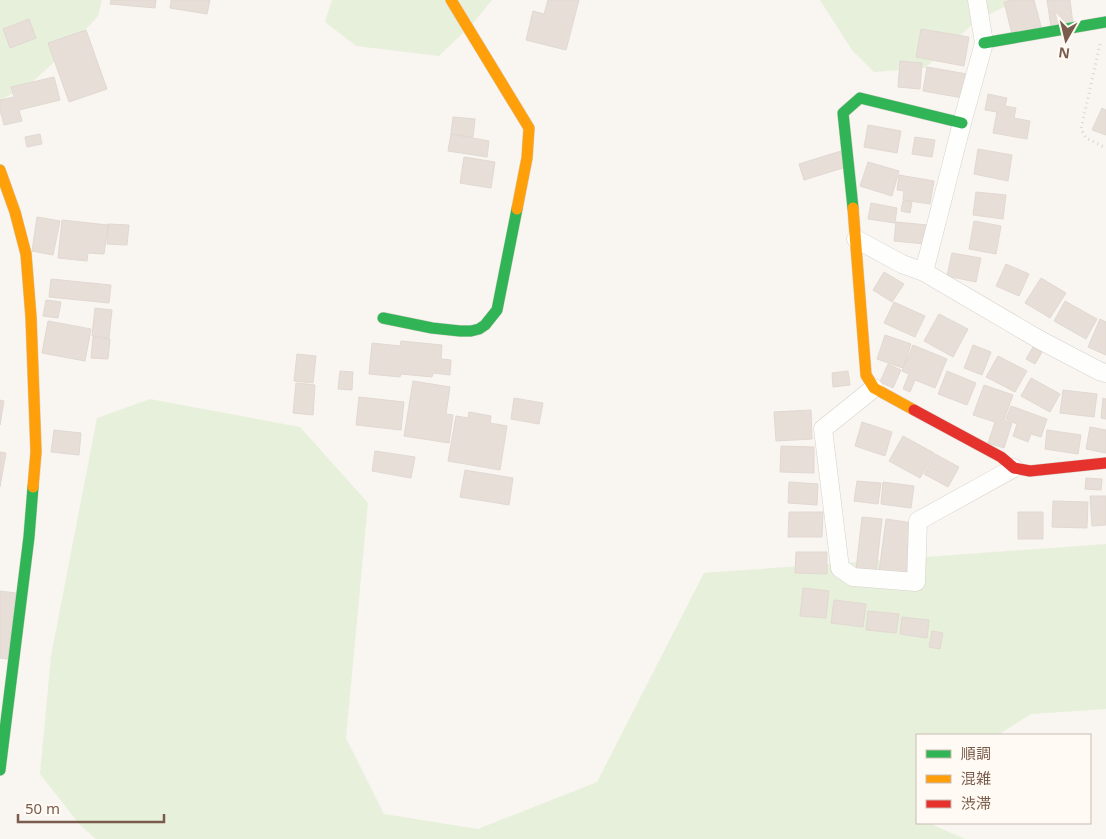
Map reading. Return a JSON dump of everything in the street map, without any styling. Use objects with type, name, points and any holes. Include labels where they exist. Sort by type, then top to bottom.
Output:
[{"type":"street","points":[[383,318],[463,332],[479,329],[492,319],[497,310],[527,158],[529,128],[451,0]]},
{"type":"street","points":[[924,272],[984,43],[977,0]]},
{"type":"street","points":[[984,43],[1102,23]]},
{"type":"street","points":[[962,123],[860,98],[843,113],[856,239],[856,261],[866,375],[874,388],[1001,457],[1014,468],[1030,471],[1106,463]]},
{"type":"street","points":[[0,170],[8,215],[26,254],[31,317],[36,452],[29,537],[0,770]]},
{"type":"street","points":[[856,239],[902,264],[924,272],[1040,340],[1106,373]]},
{"type":"street","points":[[874,388],[823,429],[840,568],[853,576],[916,582],[918,521],[1014,468]]},
{"type":"path","points":[[1102,23],[1100,44],[1082,129],[1086,138],[1106,148]]},
{"type":"green space","points":[[0,0],[102,0],[98,16],[63,54],[28,86],[0,100]]},
{"type":"green space","points":[[332,0],[492,0],[473,23],[439,56],[356,46],[325,22]]},
{"type":"green space","points":[[820,0],[1017,0],[975,22],[925,68],[874,72],[852,50]]},
{"type":"green space","points":[[150,399],[300,427],[368,503],[346,738],[384,814],[478,829],[597,782],[704,573],[1106,544],[1106,709],[1031,714],[1000,734],[916,734],[916,824],[933,824],[965,839],[96,839],[81,826],[40,774],[51,656],[97,418]]},
{"type":"building","points":[[111,0],[156,0],[155,8],[110,4]]},
{"type":"building","points":[[171,0],[210,0],[207,14],[170,8]]},
{"type":"building","points":[[548,0],[579,0],[566,50],[526,40],[533,11],[544,14]]},
{"type":"building","points":[[1011,0],[1034,0],[1042,30],[1013,38],[1004,2]]},
{"type":"building","points":[[1047,0],[1070,0],[1073,24],[1051,27]]},
{"type":"building","points":[[29,19],[36,38],[10,48],[3,29]]},
{"type":"building","points":[[921,29],[969,37],[964,66],[916,57]]},
{"type":"building","points":[[86,30],[107,89],[69,102],[48,43]]},
{"type":"building","points":[[900,61],[922,63],[920,89],[898,87]]},
{"type":"building","points":[[927,67],[967,74],[963,98],[923,91]]},
{"type":"building","points":[[54,77],[60,100],[19,110],[22,121],[4,125],[0,110],[0,100],[14,97],[11,87]]},
{"type":"building","points":[[988,94],[1007,98],[1005,106],[1016,108],[1014,118],[1030,121],[1027,139],[993,133],[997,112],[985,110]]},
{"type":"building","points":[[1102,108],[1106,110],[1106,135],[1092,130]]},
{"type":"building","points":[[453,117],[475,119],[473,137],[451,134]]},
{"type":"building","points":[[868,125],[901,131],[897,153],[864,147]]},
{"type":"building","points":[[40,134],[42,144],[27,147],[25,137]]},
{"type":"building","points":[[451,134],[489,141],[487,157],[448,151]]},
{"type":"building","points":[[915,137],[935,140],[932,157],[912,154]]},
{"type":"building","points":[[978,149],[1012,155],[1008,181],[974,174]]},
{"type":"building","points":[[841,151],[846,167],[804,180],[799,164]]},
{"type":"building","points":[[464,157],[495,162],[491,188],[460,183]]},
{"type":"building","points":[[868,162],[899,171],[892,196],[860,186]]},
{"type":"building","points":[[899,175],[934,181],[930,204],[903,200],[904,191],[897,190]]},
{"type":"building","points":[[976,192],[1006,195],[1003,219],[973,215]]},
{"type":"building","points":[[903,201],[912,202],[910,213],[901,211]]},
{"type":"building","points":[[871,203],[897,208],[895,223],[868,219]]},
{"type":"building","points":[[37,217],[60,221],[53,255],[32,251]]},
{"type":"building","points":[[62,220],[108,225],[104,254],[88,253],[87,261],[58,258]]},
{"type":"building","points":[[974,221],[1001,226],[996,254],[969,249]]},
{"type":"building","points":[[896,222],[928,225],[925,244],[894,241]]},
{"type":"building","points":[[108,224],[129,225],[127,245],[107,244]]},
{"type":"building","points":[[952,253],[981,258],[976,282],[947,276]]},
{"type":"building","points":[[1006,264],[1029,274],[1019,296],[996,286]]},
{"type":"building","points":[[884,272],[904,284],[892,302],[873,290]]},
{"type":"building","points":[[1041,278],[1066,293],[1050,318],[1025,303]]},
{"type":"building","points":[[51,279],[111,285],[109,303],[49,297]]},
{"type":"building","points":[[46,300],[61,302],[58,318],[43,316]]},
{"type":"building","points":[[1065,301],[1097,319],[1086,339],[1054,321]]},
{"type":"building","points":[[894,302],[925,316],[915,337],[884,323]]},
{"type":"building","points":[[95,308],[112,310],[109,338],[92,336]]},
{"type":"building","points":[[939,314],[968,329],[953,357],[924,341]]},
{"type":"building","points":[[1100,319],[1106,322],[1106,355],[1088,347]]},
{"type":"building","points":[[48,321],[91,329],[85,361],[42,353]]},
{"type":"building","points":[[885,335],[911,344],[903,368],[877,359]]},
{"type":"building","points":[[93,337],[110,339],[108,359],[91,358]]},
{"type":"building","points":[[401,341],[442,345],[441,359],[451,360],[450,375],[433,373],[432,377],[401,374],[400,377],[369,374],[372,343],[400,346]]},
{"type":"building","points":[[913,345],[947,359],[935,388],[915,380],[910,392],[903,389],[909,374],[902,371]]},
{"type":"building","points":[[973,345],[991,352],[982,375],[964,368]]},
{"type":"building","points":[[1033,347],[1042,352],[1035,364],[1026,359]]},
{"type":"building","points":[[297,354],[316,356],[313,383],[294,381]]},
{"type":"building","points":[[998,356],[1027,371],[1015,392],[986,377]]},
{"type":"building","points":[[888,364],[901,370],[893,388],[880,382]]},
{"type":"building","points":[[340,371],[353,372],[352,390],[338,389]]},
{"type":"building","points":[[848,371],[850,385],[833,387],[832,373]]},
{"type":"building","points":[[947,371],[976,383],[967,405],[938,394]]},
{"type":"building","points":[[1031,378],[1060,394],[1050,412],[1021,396]]},
{"type":"building","points":[[413,381],[450,387],[446,414],[453,415],[449,443],[404,436]]},
{"type":"building","points":[[296,383],[315,385],[313,415],[293,413]]},
{"type":"building","points":[[984,385],[1013,395],[1004,420],[1012,423],[1004,448],[988,443],[995,422],[973,415]]},
{"type":"building","points":[[1063,390],[1097,394],[1094,417],[1060,413]]},
{"type":"building","points":[[359,397],[404,402],[401,430],[356,425]]},
{"type":"building","points":[[514,398],[543,403],[539,424],[511,419]]},
{"type":"building","points":[[1103,398],[1106,399],[1106,419],[1101,418]]},
{"type":"building","points":[[0,400],[4,401],[0,425]]},
{"type":"building","points":[[1011,406],[1047,419],[1041,437],[1031,434],[1028,442],[1013,436],[1017,424],[1006,419]]},
{"type":"building","points":[[811,410],[812,439],[776,441],[774,412]]},
{"type":"building","points":[[469,412],[491,416],[490,423],[507,426],[500,470],[448,461],[456,416],[468,418]]},
{"type":"building","points":[[862,422],[892,432],[885,456],[855,446]]},
{"type":"building","points":[[1090,427],[1106,430],[1106,453],[1086,449]]},
{"type":"building","points":[[54,430],[81,433],[79,455],[51,452]]},
{"type":"building","points":[[1047,430],[1081,435],[1078,454],[1045,449]]},
{"type":"building","points":[[903,436],[934,453],[920,478],[889,461]]},
{"type":"building","points":[[781,446],[814,447],[814,473],[780,472]]},
{"type":"building","points":[[375,451],[415,457],[411,478],[372,471]]},
{"type":"building","points":[[0,452],[6,453],[0,487]]},
{"type":"building","points":[[935,454],[959,467],[948,487],[924,474]]},
{"type":"building","points":[[465,470],[513,478],[509,505],[460,497]]},
{"type":"building","points":[[1086,478],[1102,479],[1101,490],[1085,489]]},
{"type":"building","points":[[857,481],[881,483],[878,504],[854,501]]},
{"type":"building","points":[[789,482],[818,484],[817,505],[788,503]]},
{"type":"building","points":[[883,482],[914,486],[911,508],[881,504]]},
{"type":"building","points":[[1090,496],[1106,496],[1106,525],[1092,526]]},
{"type":"building","points":[[1053,501],[1088,502],[1087,528],[1052,527]]},
{"type":"building","points":[[789,512],[823,512],[822,537],[788,537]]},
{"type":"building","points":[[1018,512],[1043,512],[1043,539],[1018,539]]},
{"type":"building","points":[[862,517],[882,519],[876,573],[856,570]]},
{"type":"building","points":[[886,519],[913,523],[906,576],[879,572]]},
{"type":"building","points":[[796,552],[827,552],[827,574],[795,573]]},
{"type":"building","points":[[803,588],[829,591],[826,618],[800,616]]},
{"type":"building","points":[[0,591],[16,593],[8,659],[0,658]]},
{"type":"building","points":[[834,600],[866,604],[863,627],[831,623]]},
{"type":"building","points":[[868,611],[899,614],[896,633],[866,630]]},
{"type":"building","points":[[902,617],[929,620],[927,638],[900,634]]},
{"type":"building","points":[[932,631],[943,633],[940,649],[929,647]]},
{"type":"traffic: fast","points":[[984,43],[1106,22]]},
{"type":"traffic: fast","points":[[853,208],[843,113],[860,98],[962,123]]},
{"type":"traffic: fast","points":[[383,318],[432,328],[460,331],[471,331],[485,325],[497,310],[517,209]]},
{"type":"traffic: fast","points":[[0,770],[29,537],[33,487]]},
{"type":"traffic: slow","points":[[451,0],[529,128],[527,158],[517,209]]},
{"type":"traffic: slow","points":[[0,170],[15,212],[26,254],[31,317],[36,452],[33,487]]},
{"type":"traffic: slow","points":[[853,208],[866,375],[874,388],[914,410]]},
{"type":"traffic: jam","points":[[914,410],[1001,457],[1014,468],[1030,471],[1106,463]]}]
